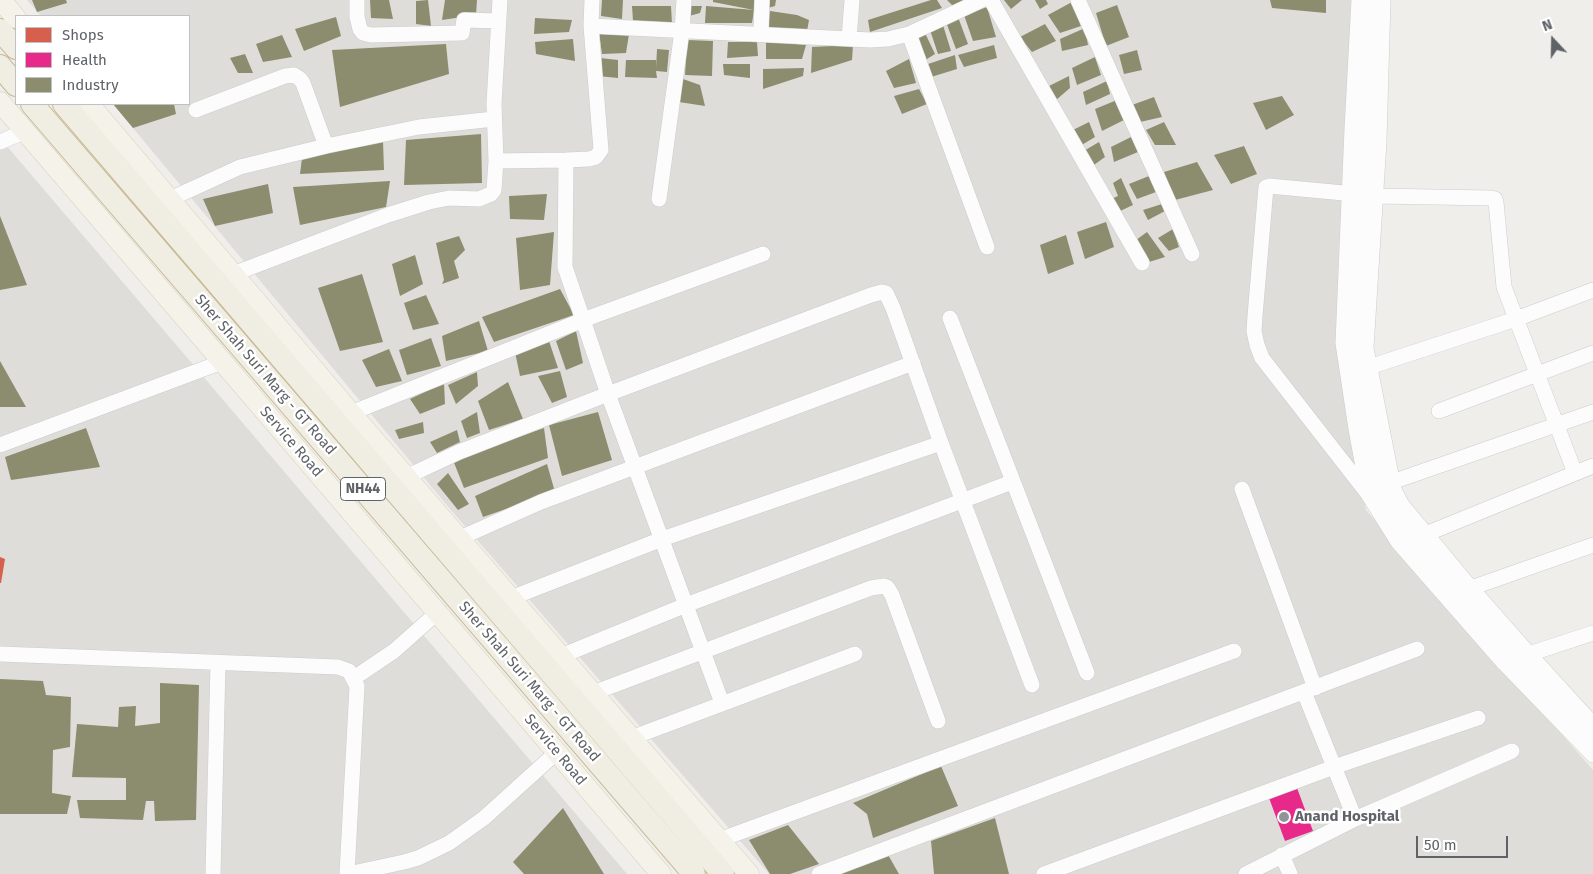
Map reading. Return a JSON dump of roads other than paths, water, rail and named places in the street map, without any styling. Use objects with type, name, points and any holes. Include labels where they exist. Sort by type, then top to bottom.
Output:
[{"type":"highway","points":[[0,30],[15,47]]},
{"type":"highway","points":[[0,66],[15,84]]},
{"type":"highway","name":"Sher Shah Suri Marg - GT Road","points":[[33,105],[694,874]]},
{"type":"highway","name":"Sher Shah Suri Marg - GT Road","points":[[65,105],[723,874]]},
{"type":"main road","points":[[1,0],[15,17]]},
{"type":"main road","name":"Service Road","points":[[0,102],[438,612],[660,874]]},
{"type":"main road","points":[[90,105],[351,413],[749,874]]},
{"type":"street","points":[[357,0],[357,17],[360,29],[363,33],[371,35],[462,33],[464,20],[499,22]]},
{"type":"street","points":[[233,274],[388,215],[448,198],[487,197],[494,190],[496,161],[494,119],[500,0]]},
{"type":"street","points":[[496,161],[566,160],[596,157],[601,150],[591,26],[592,0]]},
{"type":"street","points":[[659,199],[682,31],[684,0]]},
{"type":"street","points":[[761,34],[762,0]]},
{"type":"street","points":[[849,39],[852,0]]},
{"type":"street","points":[[591,26],[870,40],[888,39],[909,34],[982,0]]},
{"type":"street","points":[[991,0],[1142,263]]},
{"type":"street","points":[[1078,0],[1192,254]]},
{"type":"street","points":[[1360,0],[1352,129],[1363,194]]},
{"type":"street","points":[[1372,0],[1363,194],[1365,369],[1382,493]]},
{"type":"street","points":[[1383,0],[1363,194],[1343,343],[1356,429],[1404,549],[1504,662],[1593,755]]},
{"type":"street","points":[[909,34],[987,247]]},
{"type":"street","points":[[196,110],[285,76],[294,75],[303,84],[326,146]]},
{"type":"street","points":[[170,199],[240,168],[326,146],[419,127],[494,119]]},
{"type":"street","points":[[0,142],[26,131]]},
{"type":"street","points":[[566,160],[565,267],[608,394],[722,704]]},
{"type":"street","points":[[1575,473],[1503,282],[1495,199],[1363,194],[1266,187],[1254,331],[1262,358],[1382,493],[1402,505],[1419,537],[1593,740]]},
{"type":"street","points":[[351,413],[583,320],[763,254]]},
{"type":"street","points":[[1365,369],[1516,319],[1593,290]]},
{"type":"street","points":[[406,476],[459,452],[608,394],[871,295],[882,292],[886,293],[1032,685]]},
{"type":"street","points":[[950,318],[1087,673]]},
{"type":"street","points":[[1439,411],[1593,353]]},
{"type":"street","points":[[0,444],[222,362]]},
{"type":"street","points":[[460,538],[541,502],[634,466],[913,363]]},
{"type":"street","points":[[1382,493],[1593,412]]},
{"type":"street","points":[[511,598],[662,539],[941,443]]},
{"type":"street","points":[[1419,537],[1593,466]]},
{"type":"street","points":[[561,656],[686,605],[1012,482]]},
{"type":"street","points":[[1242,489],[1334,767],[1355,818]]},
{"type":"street","points":[[1419,537],[1471,588],[1524,658],[1593,724]]},
{"type":"street","points":[[1471,588],[1593,545]]},
{"type":"street","points":[[592,693],[871,588],[884,586],[887,587],[892,595],[938,721]]},
{"type":"street","points":[[354,678],[394,651],[438,612]]},
{"type":"street","points":[[1524,658],[1592,634]]},
{"type":"street","points":[[819,874],[1418,649]]},
{"type":"street","points":[[719,840],[1234,651]]},
{"type":"street","points":[[0,654],[338,667],[349,671],[357,686],[348,874],[418,858],[449,843],[484,818],[557,752]]},
{"type":"street","points":[[631,738],[855,654]]},
{"type":"street","points":[[213,874],[218,663]]},
{"type":"street","points":[[1044,874],[1334,767],[1478,718]]},
{"type":"street","points":[[1246,874],[1355,818],[1512,751]]},
{"type":"street","points":[[1282,855],[1290,874]]},
{"type":"place","name":"Anand Hospital","points":[[1284,817]]}]
